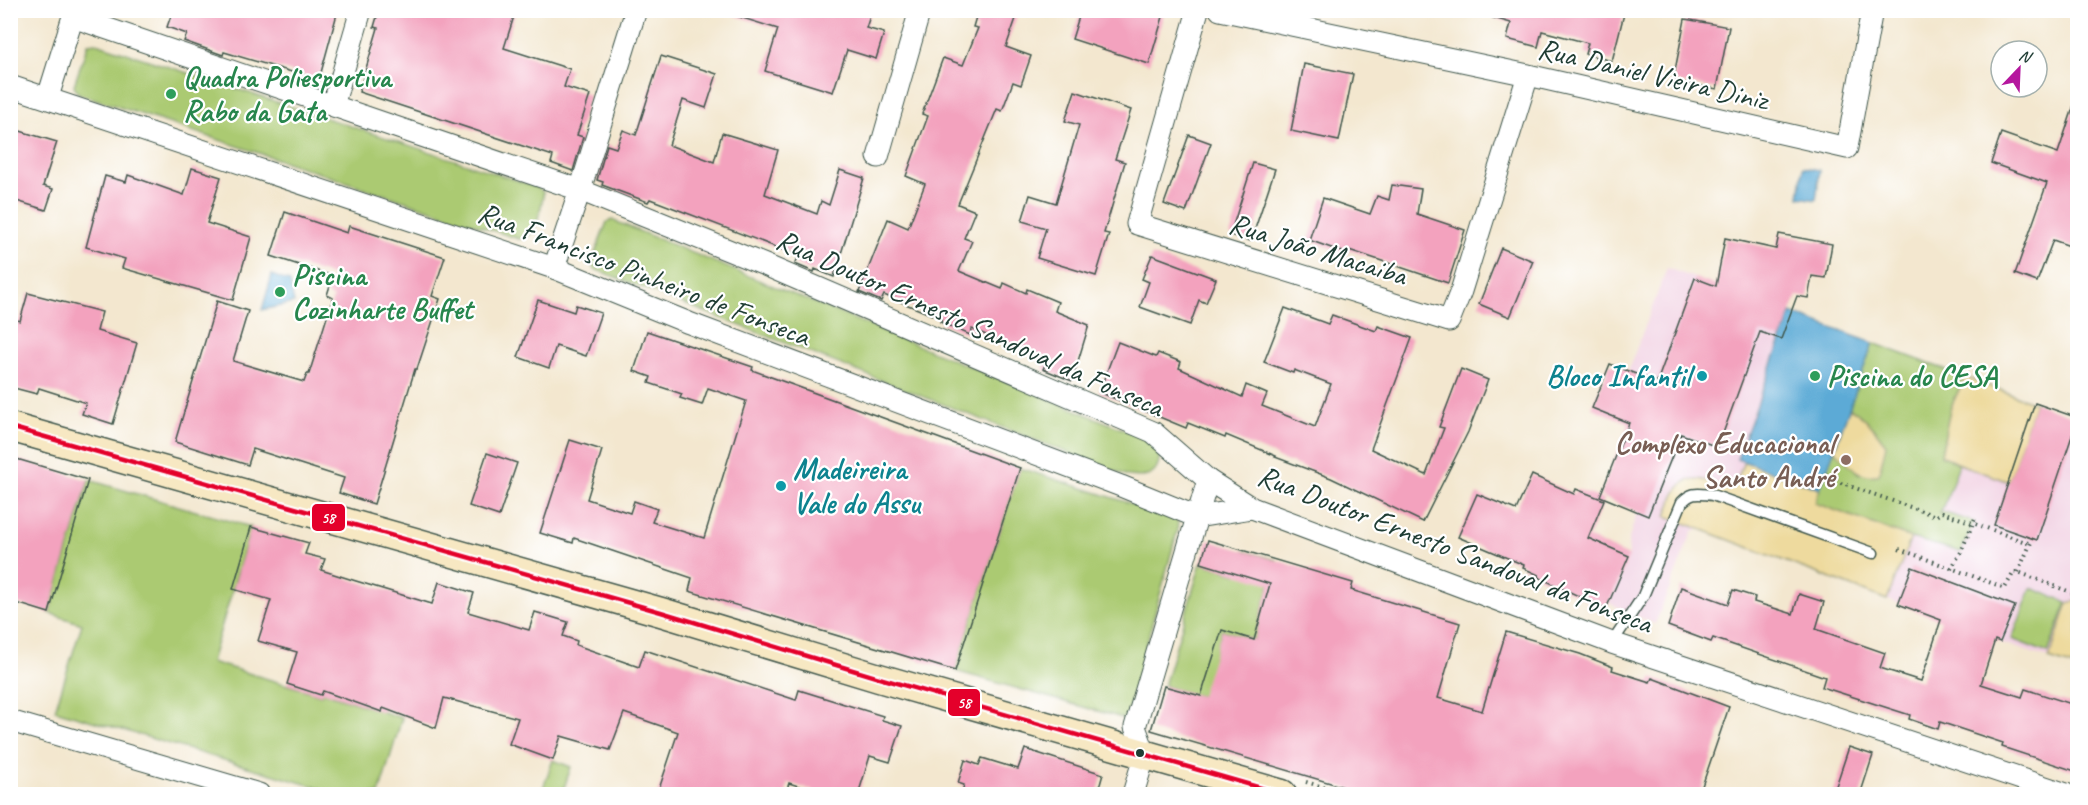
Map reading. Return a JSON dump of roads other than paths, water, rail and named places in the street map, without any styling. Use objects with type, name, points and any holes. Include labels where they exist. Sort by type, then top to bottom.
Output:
[{"type":"main road","points":[[10,427],[639,605],[1282,795]]},
{"type":"street","points":[[333,105],[361,10]]},
{"type":"street","points":[[554,268],[636,10]]},
{"type":"street","points":[[878,157],[920,10]]},
{"type":"street","name":"Rua João Macaiba","points":[[1198,10],[1137,224],[1449,321],[1461,291],[1528,75]]},
{"type":"street","name":"Rua Daniel Vieira Diniz","points":[[1220,10],[1528,75],[1847,148],[1872,10]]},
{"type":"street","points":[[48,97],[74,14]]},
{"type":"street","name":"Rua Doutor Ernesto Sandoval da Fonseca","points":[[74,14],[580,190],[765,265],[1153,432],[1208,480],[1252,508],[1612,643],[2066,795]]},
{"type":"street","name":"Rua Francisco Pinheiro de Fonseca","points":[[10,86],[554,268],[689,323],[1121,486],[1197,517]]},
{"type":"street","points":[[1133,795],[1145,754],[1135,728],[1208,480]]},
{"type":"street","points":[[1197,517],[1252,508]]},
{"type":"street","points":[[10,721],[245,793]]},
{"type":"lane","points":[[1612,643],[1644,596],[1682,502],[1689,495],[1712,495],[1873,553]]},
{"type":"water","points":[[1803,167],[1820,170],[1816,200],[1799,197]]},
{"type":"water","name":"Piscina Cozinharte Buffet","points":[[272,275],[290,282],[294,303],[262,310]]},
{"type":"water","name":"Piscina do CESA","points":[[1791,313],[1873,343],[1820,489],[1737,459]]},
{"type":"place","name":"Quadra Poliesportiva Rabo da Gata","points":[[171,94]]},
{"type":"place","name":"Piscina Cozinharte Buffet","points":[[280,292]]},
{"type":"place","name":"Bloco Infantil","points":[[1702,376]]},
{"type":"place","name":"Piscina do CESA","points":[[1815,376]]},
{"type":"place","name":"Complexo Educacional Santo André","points":[[1846,460]]},
{"type":"place","name":"Madeireira Vale do Assu","points":[[781,486]]}]
